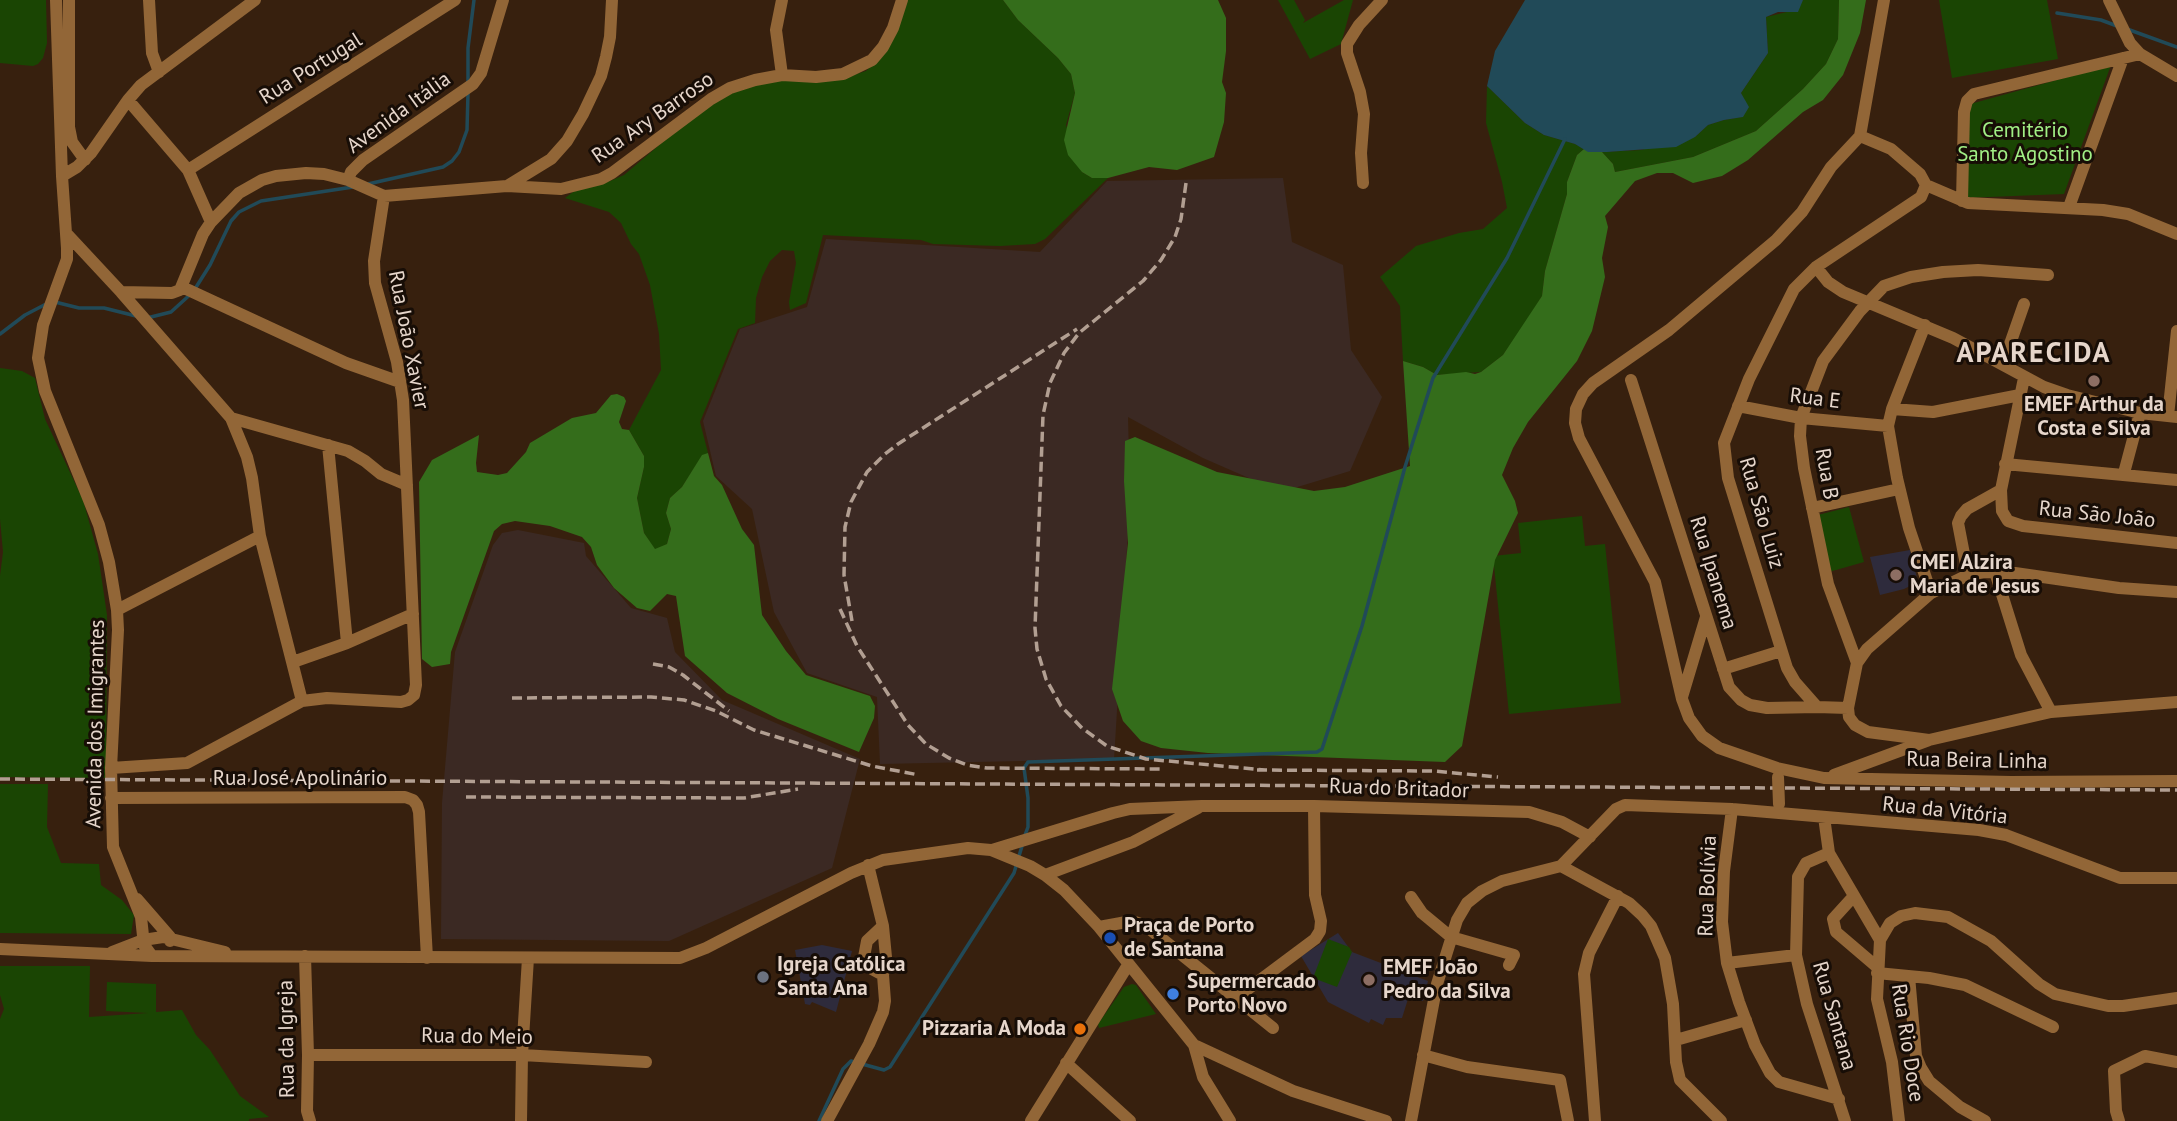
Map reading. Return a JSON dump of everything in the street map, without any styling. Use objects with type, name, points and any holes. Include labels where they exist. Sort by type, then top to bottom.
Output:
[{"type":"street","name":"Avenida dos Imigrantes","points":[[56,0],[67,259],[43,325],[38,349],[39,369],[99,525],[117,610],[118,653],[111,768],[113,847],[143,927],[143,940],[159,956]]},
{"type":"street","points":[[69,0],[69,127],[72,142],[85,160]]},
{"type":"street","points":[[149,0],[152,53],[159,72]]},
{"type":"street","points":[[62,176],[85,160],[141,85],[255,0]]},
{"type":"street","name":"Rua Portugal","points":[[188,170],[455,0]]},
{"type":"street","name":"Avenida Itália","points":[[348,180],[351,172],[363,160],[473,84],[481,73],[503,0]]},
{"type":"street","points":[[507,186],[551,159],[583,114],[601,76],[606,57],[612,0]]},
{"type":"street","points":[[782,0],[776,30],[782,75]]},
{"type":"street","name":"Rua Ary Barroso","points":[[384,195],[507,186],[561,188],[601,179],[730,88],[782,75],[816,77],[843,74],[872,61],[893,28],[902,0]]},
{"type":"street","points":[[1363,183],[1361,153],[1364,114],[1347,53],[1347,44],[1359,25],[1382,0]]},
{"type":"street","points":[[1780,808],[1777,773],[1719,748],[1702,736],[1689,718],[1654,582],[1579,438],[1575,423],[1576,409],[1583,394],[1593,383],[1669,330],[1776,240],[1802,212],[1831,167],[1860,136],[1884,0]]},
{"type":"street","points":[[2109,0],[2123,33],[2140,54],[2177,76]]},
{"type":"street","points":[[1962,201],[1964,112],[1967,102],[1974,94],[2140,54]]},
{"type":"street","points":[[2069,207],[2123,58]]},
{"type":"street","points":[[128,100],[188,170],[211,222]]},
{"type":"street","points":[[1860,136],[1891,149],[1920,174],[1926,185],[1962,201],[1978,205],[2069,207],[2128,214],[2177,234]]},
{"type":"street","points":[[121,292],[172,293],[180,290],[202,234],[239,193],[262,180],[306,173],[324,174],[348,180],[384,195]]},
{"type":"street","name":"Rua São Luiz","points":[[1817,707],[1795,682],[1781,651],[1726,468],[1724,443],[1738,406],[1794,289],[1816,267],[1921,197],[1926,185]]},
{"type":"street","name":"Rua João Xavier","points":[[302,701],[315,698],[401,702],[414,695],[416,685],[400,382],[375,283],[374,261],[384,195]]},
{"type":"street","points":[[67,234],[231,418],[247,457],[260,536],[302,701],[187,763],[111,768]]},
{"type":"street","points":[[1816,267],[1828,282],[1843,292],[1925,325],[2003,364],[2024,378],[2067,395],[2140,413],[2172,416],[2177,331]]},
{"type":"street","name":"Rua B","points":[[1857,663],[1828,584],[1804,468],[1801,418],[1823,361],[1840,334],[1884,286],[1911,277],[1943,272],[1978,270],[2048,275]]},
{"type":"street","points":[[182,287],[346,363],[400,382]]},
{"type":"street","points":[[2003,364],[2024,304]]},
{"type":"street","points":[[1925,325],[1888,426],[1909,528],[1931,593]]},
{"type":"street","points":[[1968,575],[1958,523],[1967,509],[2001,491],[2024,378]]},
{"type":"street","name":"Rua Ipanema","points":[[1631,380],[1729,687],[1750,705],[1767,708],[1817,707]]},
{"type":"street","points":[[1892,409],[1933,412],[2020,395]]},
{"type":"street","name":"Rua E","points":[[1738,406],[1801,418],[1888,426]]},
{"type":"street","points":[[2124,473],[2140,413]]},
{"type":"street","points":[[231,418],[357,455],[381,474],[407,485]]},
{"type":"street","points":[[328,445],[347,643]]},
{"type":"street","points":[[2006,464],[2177,480]]},
{"type":"street","points":[[1812,508],[1899,489]]},
{"type":"street","name":"Rua São João","points":[[2001,491],[2004,516],[2014,524],[2177,543]]},
{"type":"street","points":[[117,610],[260,536]]},
{"type":"street","points":[[1995,572],[2021,655],[2051,712]]},
{"type":"street","points":[[1929,740],[1868,732],[1855,725],[1849,717],[1848,708],[1857,663],[1867,649],[1931,593],[1968,575],[1995,572],[2177,593]]},
{"type":"street","points":[[293,662],[347,643],[412,614]]},
{"type":"street","points":[[1682,699],[1706,617]]},
{"type":"street","points":[[1723,669],[1781,651]]},
{"type":"street","points":[[1824,778],[1929,740],[2051,712],[2177,702]]},
{"type":"street","points":[[1817,707],[1848,708]]},
{"type":"street","name":"Rua Beira Linha","points":[[1777,773],[1824,778],[2011,782],[2177,781]]},
{"type":"street","name":"Rua José Apolinário","points":[[111,798],[405,797],[413,800],[419,812],[427,958]]},
{"type":"street","name":"Rua da Vitória","points":[[1561,866],[1616,809],[1625,805],[1780,808],[1824,817],[1979,830],[2016,839],[2120,878],[2177,878]]},
{"type":"street","name":"Rua do Britador","points":[[1045,875],[1133,842],[1202,806]]},
{"type":"street","name":"Rua do Britador","points":[[991,850],[1130,809],[1202,806],[1529,812],[1562,822],[1590,837]]},
{"type":"street","points":[[1236,998],[1315,939],[1321,921],[1315,895],[1314,806]]},
{"type":"street","name":"Rua Bolívia","points":[[1732,809],[1724,871],[1722,922],[1727,963],[1746,1020],[1770,1073],[1779,1082],[1839,1099]]},
{"type":"street","points":[[1824,817],[1829,853],[1880,940],[1890,923],[1902,916],[1915,913],[1948,917],[1991,941],[2039,984],[2055,994],[2108,1006],[2177,999]]},
{"type":"street","points":[[4,949],[159,956],[680,958],[706,948],[868,865],[908,855],[968,848],[991,850],[1045,875],[1064,890],[1099,927],[1194,1045],[1203,1077],[1230,1121]]},
{"type":"street","name":"Rua Santana","points":[[1829,853],[1806,863],[1798,877],[1796,955],[1807,1004],[1845,1121]]},
{"type":"street","points":[[827,1121],[883,1012],[885,1001],[883,975],[886,957],[883,926],[868,865]]},
{"type":"street","points":[[1411,1121],[1437,984],[1457,920],[1467,903],[1482,891],[1502,881],[1561,866],[1618,896],[1642,915],[1657,937],[1665,958],[1680,1080],[1720,1121]]},
{"type":"street","name":"Avenida dos Imigrantes","points":[[132,893],[170,937]]},
{"type":"street","points":[[1595,1121],[1584,974],[1589,953],[1618,896]]},
{"type":"street","points":[[1410,897],[1422,913],[1451,937],[1514,956],[1509,965]]},
{"type":"street","points":[[1853,897],[1833,919],[1836,932],[1877,970],[1965,985],[2053,1027]]},
{"type":"street","points":[[1099,927],[1124,921],[1138,922],[1191,960],[1273,1028]]},
{"type":"street","points":[[883,926],[867,941],[864,957],[870,968],[883,975]]},
{"type":"street","points":[[159,956],[170,937]]},
{"type":"street","points":[[105,955],[143,940],[170,937],[240,956]]},
{"type":"street","name":"Rua Rio Doce","points":[[1880,940],[1877,999],[1892,1062],[1899,1121]]},
{"type":"street","name":"Rua Bolívia","points":[[1727,963],[1796,955]]},
{"type":"street","name":"Rua da Igreja","points":[[304,957],[309,1055],[307,1111],[310,1121]]},
{"type":"street","points":[[521,1121],[528,958]]},
{"type":"street","points":[[1031,1121],[1128,965]]},
{"type":"street","points":[[1909,976],[1916,1056],[1921,1068],[1929,1081],[1960,1107],[1985,1121]]},
{"type":"street","points":[[1676,1040],[1746,1020]]},
{"type":"street","points":[[1194,1045],[1293,1091],[1386,1121]]},
{"type":"street","name":"Rua do Meio","points":[[309,1055],[522,1055],[646,1062]]},
{"type":"street","points":[[1423,1055],[1467,1067],[1560,1080],[1568,1121]]},
{"type":"street","points":[[2119,1121],[2114,1071],[2145,1056],[2177,1062]]},
{"type":"street","points":[[1066,1063],[1130,1121]]},
{"type":"shaded area","points":[[1283,178],[1292,242],[1343,265],[1351,350],[1382,397],[1350,471],[1281,492],[1203,458],[1128,417],[1130,499],[1114,759],[880,764],[877,697],[807,673],[774,612],[752,509],[716,476],[703,421],[740,329],[807,307],[826,239],[1040,252],[1107,181]]},
{"type":"shaded area","points":[[518,530],[584,543],[586,556],[631,608],[667,618],[675,652],[722,700],[860,759],[832,868],[669,941],[441,939],[442,803],[455,652],[493,545],[502,533]]},
{"type":"shaded area","name":"CMEI Alzira Maria de Jesus","points":[[1910,550],[1918,582],[1880,595],[1870,557]]},
{"type":"shaded area","name":"EMEF João Pedro da Silva","points":[[1338,933],[1352,952],[1428,981],[1423,1001],[1408,999],[1402,1018],[1386,1018],[1383,1025],[1371,1019],[1369,1023],[1328,1002],[1301,956]]},
{"type":"shaded area","points":[[822,945],[852,951],[836,1012],[812,1002],[810,1005],[805,1004],[795,950]]},
{"type":"green space","points":[[0,0],[46,0],[47,43],[43,58],[38,64],[33,66],[0,63]]},
{"type":"green space","points":[[906,0],[1003,0],[1018,20],[1071,74],[1075,93],[1066,125],[1082,172],[1092,178],[1108,178],[1045,239],[1035,244],[933,244],[921,240],[823,235],[806,303],[790,310],[796,263],[794,251],[782,250],[770,261],[762,277],[756,298],[755,323],[738,329],[700,422],[708,453],[702,456],[682,487],[670,498],[666,513],[671,529],[667,544],[655,550],[644,533],[637,498],[644,456],[629,430],[661,370],[659,334],[650,285],[639,254],[621,223],[609,212],[565,198],[581,186],[610,181],[624,175],[711,101],[758,81],[850,76],[866,71],[882,55]]},
{"type":"green space","points":[[1003,0],[1218,0],[1226,18],[1222,82],[1226,93],[1224,122],[1214,157],[1177,170],[1149,167],[1108,178],[1092,178],[1082,172],[1068,155],[1064,140],[1075,93],[1071,74],[1018,20]]},
{"type":"green space","points":[[1278,0],[1294,0],[1305,20],[1303,23],[1344,0],[1353,0],[1341,44],[1310,59]]},
{"type":"green space","points":[[1803,0],[1839,0],[1838,39],[1826,64],[1803,89],[1756,131],[1693,157],[1615,172],[1613,164],[1602,152],[1641,150],[1695,137],[1708,125],[1742,117],[1744,100],[1741,93],[1768,53],[1766,17],[1791,11]]},
{"type":"green space","points":[[1839,0],[1866,0],[1860,33],[1843,75],[1823,100],[1803,112],[1748,160],[1722,176],[1693,183],[1673,173],[1657,173],[1635,181],[1605,216],[1608,227],[1602,258],[1605,277],[1592,331],[1577,361],[1528,422],[1502,475],[1518,513],[1495,560],[1462,746],[1445,762],[1208,753],[1161,748],[1141,741],[1123,721],[1112,689],[1128,543],[1124,481],[1125,441],[1135,437],[1217,472],[1314,491],[1345,487],[1410,466],[1403,361],[1437,375],[1466,372],[1475,374],[1503,355],[1542,296],[1545,271],[1567,194],[1567,182],[1577,155],[1584,149],[1602,152],[1613,164],[1615,172],[1693,157],[1756,131],[1803,89],[1826,64],[1838,39]]},
{"type":"green space","points":[[1939,0],[2047,0],[2058,59],[1952,78]]},
{"type":"green space","name":"Cemitério Santo Agostino","points":[[2111,65],[2064,194],[1964,198],[1963,106]]},
{"type":"green space","points":[[1487,86],[1525,123],[1544,135],[1584,149],[1577,155],[1567,182],[1567,194],[1545,271],[1542,296],[1527,321],[1503,355],[1481,372],[1437,375],[1403,361],[1400,306],[1380,277],[1416,246],[1483,229],[1507,208],[1486,123]]},
{"type":"green space","points":[[0,368],[22,371],[35,378],[45,419],[83,500],[98,554],[107,615],[106,778],[0,777],[0,576],[3,552],[0,519]]},
{"type":"green space","points":[[617,394],[626,401],[619,422],[622,429],[629,430],[644,456],[637,498],[644,533],[655,549],[667,544],[671,529],[666,513],[670,498],[682,487],[702,455],[708,453],[714,476],[722,485],[742,529],[754,545],[762,615],[786,651],[806,675],[870,696],[875,706],[874,718],[859,752],[778,719],[727,693],[685,656],[676,596],[667,594],[650,611],[637,608],[614,588],[597,565],[591,547],[582,537],[550,526],[515,521],[502,524],[494,531],[451,652],[450,664],[432,667],[422,659],[419,482],[432,460],[479,435],[477,472],[498,475],[507,473],[526,452],[530,443],[572,418],[596,413],[611,395]]},
{"type":"green space","points":[[1849,507],[1864,562],[1829,572],[1814,516]]},
{"type":"green space","points":[[1582,516],[1585,546],[1605,544],[1621,703],[1509,714],[1493,556],[1521,553],[1518,523]]},
{"type":"green space","points":[[0,784],[48,784],[47,827],[61,863],[99,864],[101,885],[122,900],[134,915],[131,934],[0,933]]},
{"type":"green space","points":[[1328,939],[1349,947],[1352,952],[1337,987],[1313,978]]},
{"type":"green space","points":[[0,966],[90,966],[89,1017],[148,1013],[106,1011],[107,982],[156,984],[156,1012],[182,1010],[196,1035],[210,1050],[240,1096],[269,1117],[249,1121],[0,1121],[0,1019],[4,1009],[0,995]]},
{"type":"green space","points":[[1136,985],[1156,1014],[1099,1028],[1098,1024],[1124,987]]},
{"type":"water","points":[[1525,0],[1803,0],[1798,12],[1778,12],[1766,17],[1768,53],[1741,93],[1749,107],[1743,117],[1708,125],[1695,137],[1676,147],[1588,152],[1575,144],[1544,135],[1525,123],[1487,86],[1495,51]]},
{"type":"waterway","points":[[468,82],[468,48],[474,0]]},
{"type":"waterway","points":[[2057,13],[2101,20],[2117,26]]},
{"type":"waterway","points":[[2127,29],[2177,47]]},
{"type":"waterway","points":[[368,184],[443,167],[452,161],[459,152],[467,130],[468,93]]},
{"type":"waterway","points":[[1025,835],[1028,827],[1028,798],[1024,768],[1028,762],[1317,752],[1322,749],[1362,626],[1405,467],[1433,378],[1507,258],[1565,139]]},
{"type":"waterway","points":[[147,318],[171,312],[193,292],[210,265],[231,221],[239,212],[261,201],[353,187]]},
{"type":"waterway","points":[[55,302],[79,308],[104,308],[136,316]]},
{"type":"waterway","points":[[0,334],[25,315],[48,303]]},
{"type":"waterway","points":[[819,1121],[843,1069],[851,1061],[884,1070],[890,1067],[1014,873],[1022,846]]},
{"type":"railway","points":[[1186,183],[1181,219],[1175,237],[1161,260],[1143,281],[1079,333],[1064,353],[1050,383],[1043,415],[1035,628],[1037,649],[1046,679],[1061,706],[1082,728],[1107,746],[1146,759],[1265,770]]},
{"type":"railway","points":[[852,621],[844,575],[845,527],[851,502],[867,472],[898,444],[1077,329]]},
{"type":"railway","points":[[840,609],[857,646],[908,725],[926,744],[949,758],[967,765],[987,768],[1162,769]]},
{"type":"railway","points":[[653,664],[669,667],[683,675],[729,711]]},
{"type":"railway","points":[[512,698],[651,697],[684,700],[716,711],[754,730],[872,766],[919,775]]},
{"type":"railway","points":[[1257,770],[1433,771],[1498,777]]},
{"type":"railway","points":[[0,779],[2177,790]]},
{"type":"railway","points":[[466,797],[744,798],[798,789]]},
{"type":"place","name":"EMEF Arthur da Costa e Silva","points":[[2094,381]]},
{"type":"place","name":"CMEI Alzira Maria de Jesus","points":[[1896,575]]},
{"type":"place","name":"Praça de Porto de Santana","points":[[1110,938]]},
{"type":"place","name":"Igreja Católica Santa Ana","points":[[763,977]]},
{"type":"place","name":"EMEF João Pedro da Silva","points":[[1369,980]]},
{"type":"place","name":"Supermercado Porto Novo","points":[[1173,994]]},
{"type":"place","name":"Pizzaria A Moda","points":[[1080,1029]]},
{"type":"district","name":"APARECIDA","points":[[2034,354]]}]
